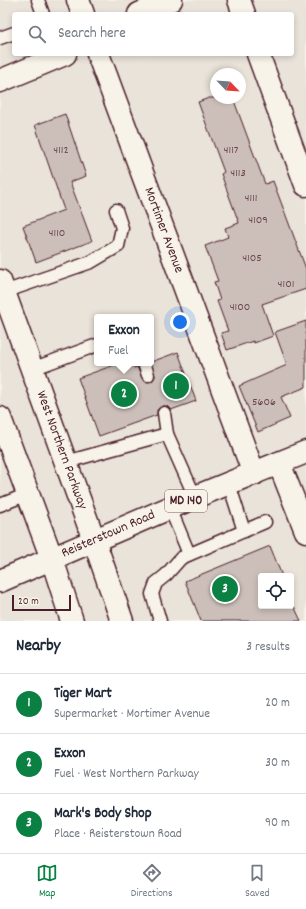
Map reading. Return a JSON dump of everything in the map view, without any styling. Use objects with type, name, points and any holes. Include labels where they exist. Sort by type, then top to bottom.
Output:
[{"type":"main road","points":[[78,0],[82,12]]},
{"type":"main road","points":[[144,12],[171,0]]},
{"type":"main road","points":[[239,0],[243,12]]},
{"type":"main road","points":[[0,80],[59,56]]},
{"type":"main road","name":"Mortimer Avenue","points":[[99,56],[254,474]]},
{"type":"main road","points":[[259,56],[306,185]]},
{"type":"main road","name":"West Northern Parkway","points":[[2,286],[122,621]]},
{"type":"main road","points":[[2,430],[52,559],[72,621]]},
{"type":"main road","name":"Reisterstown Road","points":[[0,581],[195,497],[306,452]]},
{"type":"main road","points":[[279,463],[306,531]]},
{"type":"lane","points":[[38,0],[42,12]]},
{"type":"lane","points":[[0,38],[12,35]]},
{"type":"lane","points":[[2,286],[91,262],[118,246],[122,228],[116,210]]},
{"type":"lane","points":[[32,369],[94,346]]},
{"type":"lane","points":[[145,366],[148,375]]},
{"type":"lane","points":[[164,413],[167,434],[195,497]]},
{"type":"lane","points":[[66,462],[167,434]]},
{"type":"lane","points":[[229,484],[244,531]]},
{"type":"lane","points":[[0,506],[28,494]]},
{"type":"lane","points":[[170,508],[189,554]]},
{"type":"lane","points":[[160,621],[152,594],[156,583],[181,558],[265,522]]},
{"type":"shaded area","points":[[0,0],[306,0],[306,621],[0,621]]},
{"type":"building","points":[[210,98],[210,104],[235,104],[265,184],[273,181],[306,269],[306,289],[262,304],[273,336],[227,350],[221,333],[228,331],[217,301],[220,300],[214,282],[218,281],[205,246],[228,237],[225,228],[239,223],[221,174],[224,172],[198,102]]},
{"type":"building","points":[[65,114],[86,176],[70,182],[92,241],[36,262],[23,226],[64,210],[35,125]]},
{"type":"building","points":[[306,321],[306,387],[281,397],[290,418],[258,432],[239,386],[287,365],[275,332]]},
{"type":"building","points":[[178,352],[196,401],[171,410],[167,406],[163,406],[157,410],[157,415],[99,436],[78,378],[112,366],[133,366],[134,368],[137,367],[143,380],[150,382],[155,376],[152,366],[154,366],[154,361]]},
{"type":"building","points":[[270,546],[281,573],[258,573],[258,609],[294,609],[294,606],[301,621],[201,621],[185,581]]},
{"type":"place","name":"Tiger Mart","points":[[176,386]]},
{"type":"place","name":"Exxon","points":[[124,394]]},
{"type":"place","name":"Mark's Body Shop","points":[[225,589]]}]
